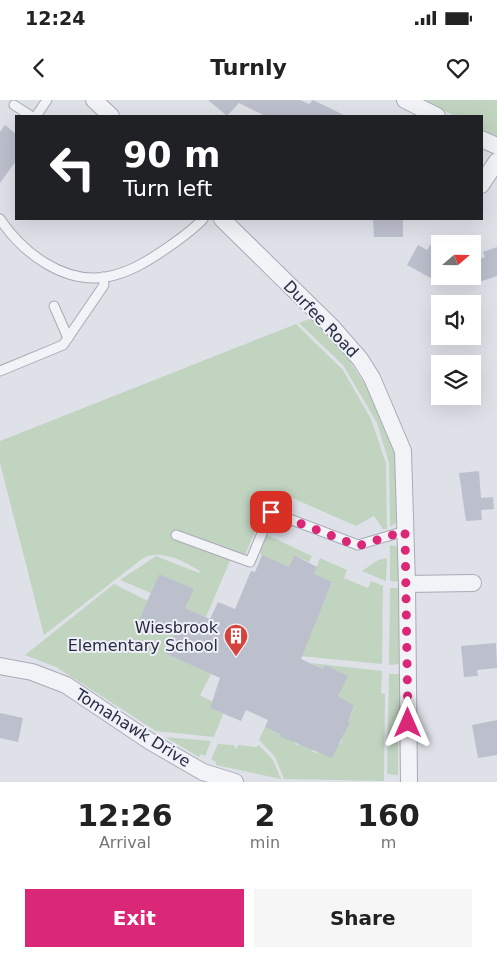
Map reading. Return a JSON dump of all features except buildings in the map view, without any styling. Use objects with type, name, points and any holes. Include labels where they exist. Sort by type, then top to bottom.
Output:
[{"type":"street","points":[[94,100],[110,115]]},
{"type":"street","points":[[405,100],[435,115]]},
{"type":"street","points":[[483,139],[497,146]]},
{"type":"street","points":[[483,182],[497,161]]},
{"type":"street","name":"Durfee Road","points":[[223,220],[332,327],[360,359],[372,378],[403,451],[407,584],[409,782]]},
{"type":"street","points":[[407,584],[473,583]]},
{"type":"street","name":"Tomahawk Drive","points":[[0,666],[32,672],[66,685],[150,742],[203,772],[235,782]]},
{"type":"lane","points":[[37,115],[47,100]]},
{"type":"lane","points":[[14,105],[29,115]]},
{"type":"lane","points":[[0,219],[19,244],[44,262],[72,274],[104,277],[134,269],[194,228],[202,220]]},
{"type":"lane","points":[[0,371],[63,345],[104,285],[104,277]]},
{"type":"lane","points":[[54,306],[68,338]]},
{"type":"lane","points":[[176,535],[250,562],[271,512],[358,546],[405,531]]},
{"type":"green space","points":[[422,100],[497,100],[497,137],[483,130],[483,115],[453,115]]},
{"type":"green space","points":[[312,318],[340,347],[372,395],[396,454],[399,521],[390,527],[389,463],[377,423],[343,365],[299,323]]},
{"type":"green space","points":[[296,324],[343,370],[371,419],[386,463],[387,529],[383,529],[374,516],[356,526],[274,490],[243,560],[232,556],[206,617],[185,608],[193,589],[159,574],[151,593],[120,580],[156,556],[199,573],[200,571],[171,557],[156,555],[142,559],[44,635],[0,463],[0,441]]},
{"type":"green space","points":[[267,535],[312,556],[309,562],[294,555],[289,567],[261,555],[260,551]]},
{"type":"green space","points":[[390,545],[399,547],[399,582],[390,581]]},
{"type":"green space","points":[[320,558],[347,570],[344,578],[368,588],[371,581],[383,586],[382,664],[300,656],[332,583],[314,574]]},
{"type":"green space","points":[[387,558],[386,581],[362,571],[378,560]]},
{"type":"green space","points":[[114,584],[148,601],[139,620],[174,634],[166,654],[211,674],[200,695],[213,702],[211,708],[223,714],[214,737],[156,731],[56,667],[25,655]]},
{"type":"green space","points":[[390,588],[399,588],[399,664],[389,665]]},
{"type":"green space","points":[[311,663],[382,671],[381,693],[385,694],[384,781],[284,779],[275,757],[259,740],[265,727],[280,734],[279,736],[296,741],[295,744],[299,745],[300,743],[313,749],[312,751],[316,753],[341,743],[354,707],[338,696],[347,676],[325,665],[323,669]]},
{"type":"green space","points":[[389,674],[399,674],[398,775],[387,774]]},
{"type":"green space","points":[[165,737],[211,741],[205,756],[201,754],[199,757]]},
{"type":"green space","points":[[218,744],[234,745],[235,749],[239,745],[256,747],[259,745],[273,760],[281,779],[216,765],[216,762],[211,759]]},
{"type":"place","name":"Wiesbrook Elementary School","points":[[236,657]]},
{"type":"route","points":[[271,512],[358,546],[405,531],[408,723]]}]
